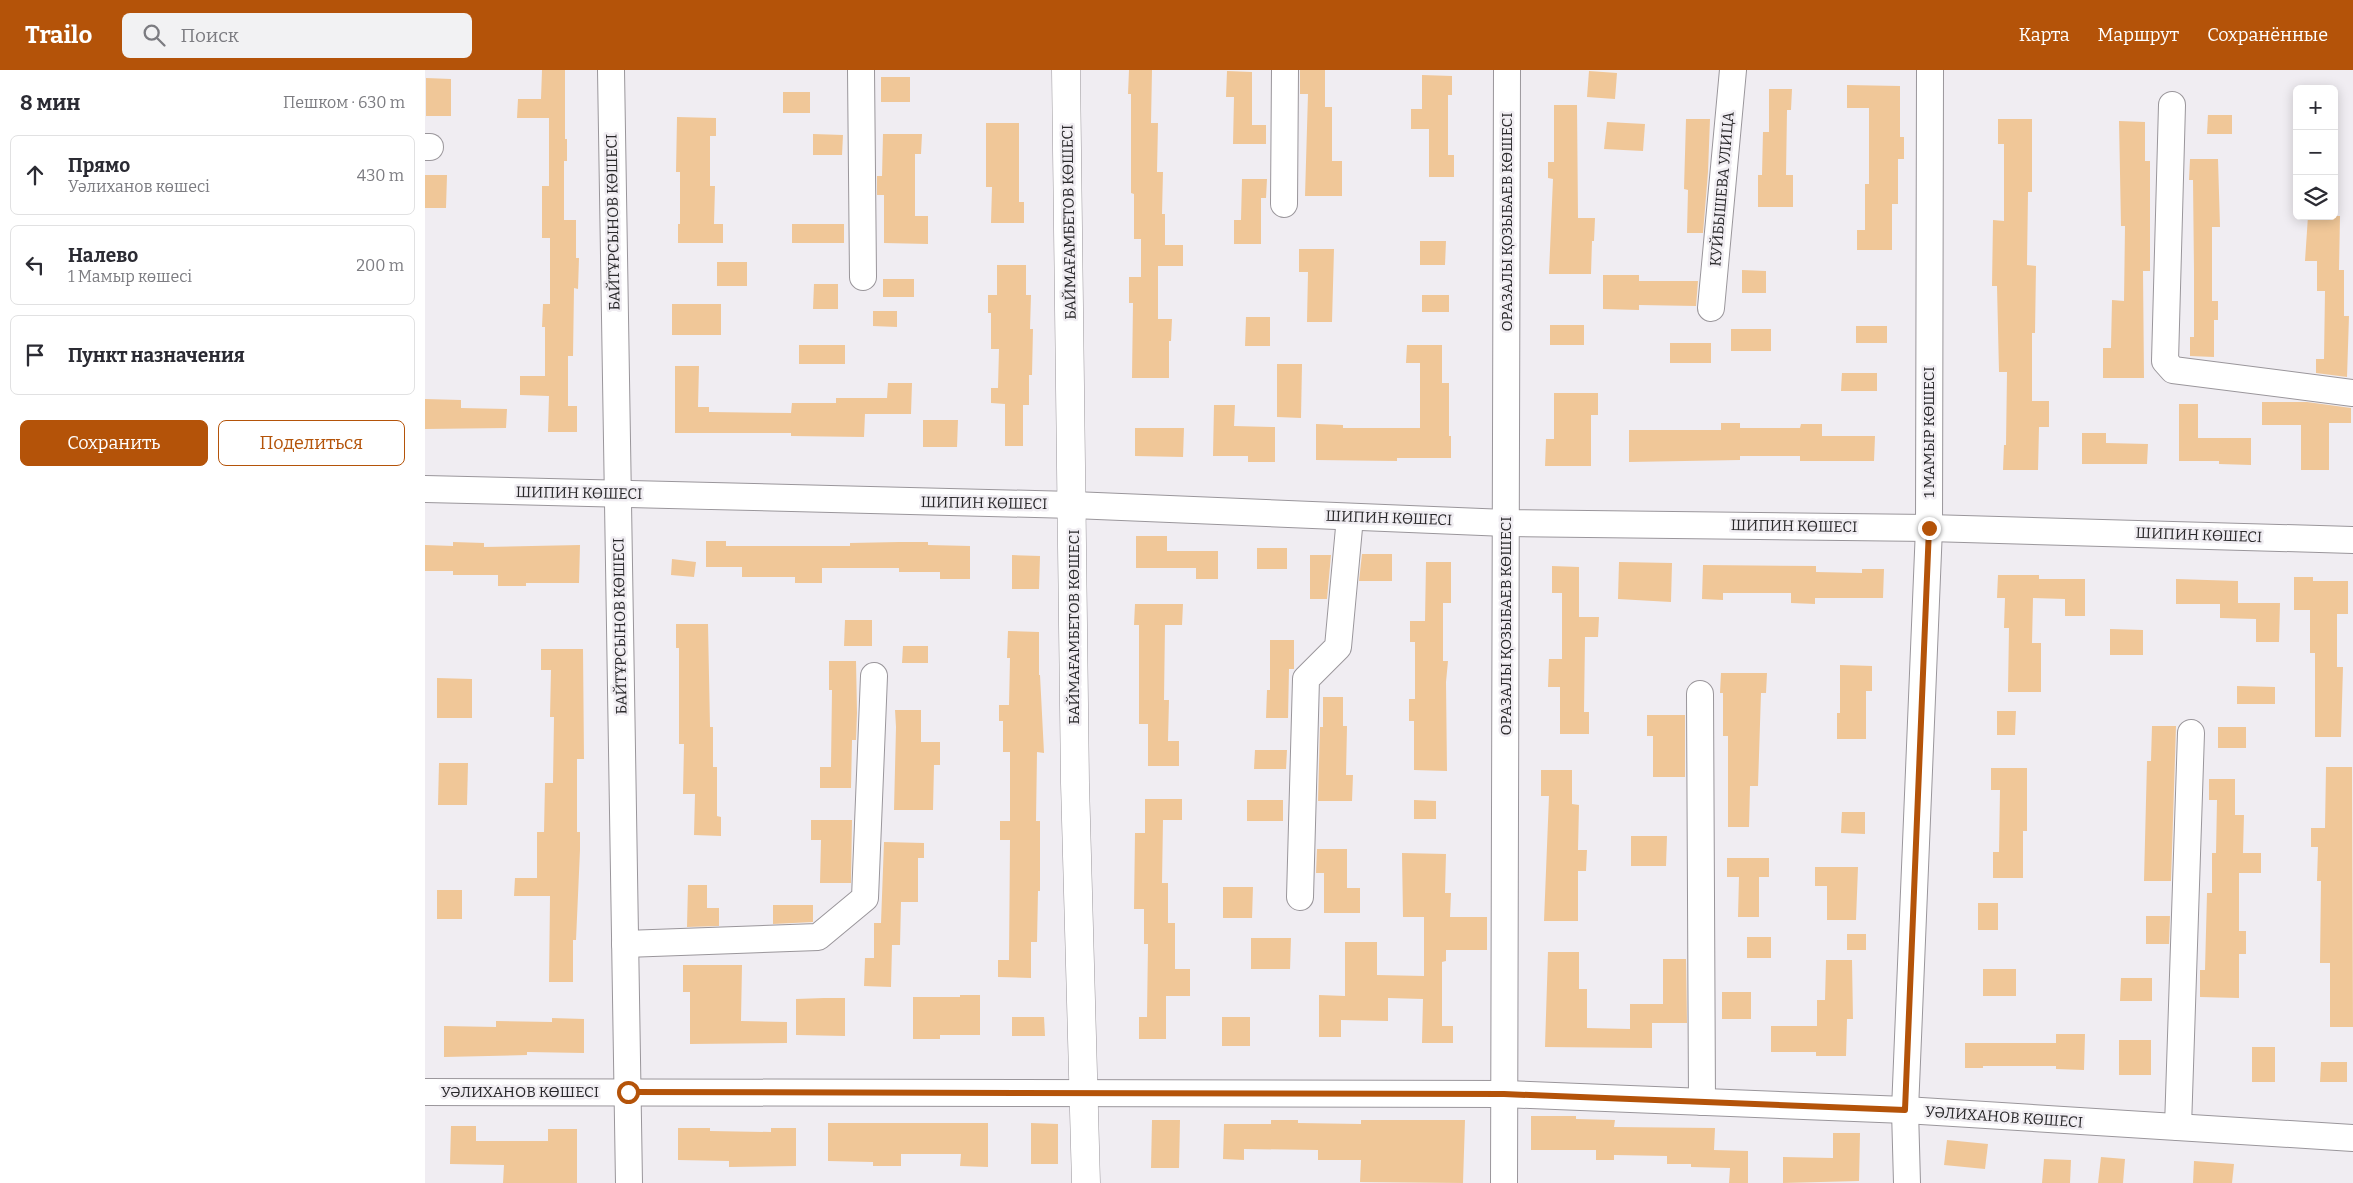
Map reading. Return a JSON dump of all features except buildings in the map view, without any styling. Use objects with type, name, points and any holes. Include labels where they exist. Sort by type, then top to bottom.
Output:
[{"type":"main road","name":"БАЙМАҒАМБЕТОВ КӨШЕСІ","points":[[1066,70],[1073,505],[1075,783],[1086,1183]]},
{"type":"street","name":"БАЙТҰРСЫНОВ КӨШЕСІ","points":[[611,70],[629,1183]]},
{"type":"street","points":[[861,70],[863,278]]},
{"type":"street","points":[[1284,204],[1285,70]]},
{"type":"street","name":"ОРАЗАЛЫ ҚОЗЫБАЕВ КӨШЕСІ","points":[[1504,1183],[1507,70]]},
{"type":"street","name":"КУЙБЫШЕВА УЛИЦА","points":[[1711,308],[1733,70]]},
{"type":"street","name":"1 МАМЫР КӨШЕСІ","points":[[1907,1183],[1905,1110],[1929,528],[1930,70]]},
{"type":"street","points":[[2172,105],[2165,361],[2173,370],[2353,393]]},
{"type":"street","name":"ШИПИН КӨШЕСІ","points":[[425,489],[1073,505],[1506,523],[1929,528],[2353,540]]},
{"type":"street","points":[[1300,897],[1305,679],[1338,647],[1350,517]]},
{"type":"street","points":[[625,944],[818,937],[865,898],[875,676]]},
{"type":"street","points":[[1700,694],[1702,1102]]},
{"type":"street","points":[[2178,1128],[2191,733]]},
{"type":"street","name":"УӘЛИХАНОВ КӨШЕСІ","points":[[425,1092],[1504,1094],[1905,1110],[2353,1138]]},
{"type":"route","points":[[628,1092],[1504,1094],[1905,1110],[1929,528]]}]
